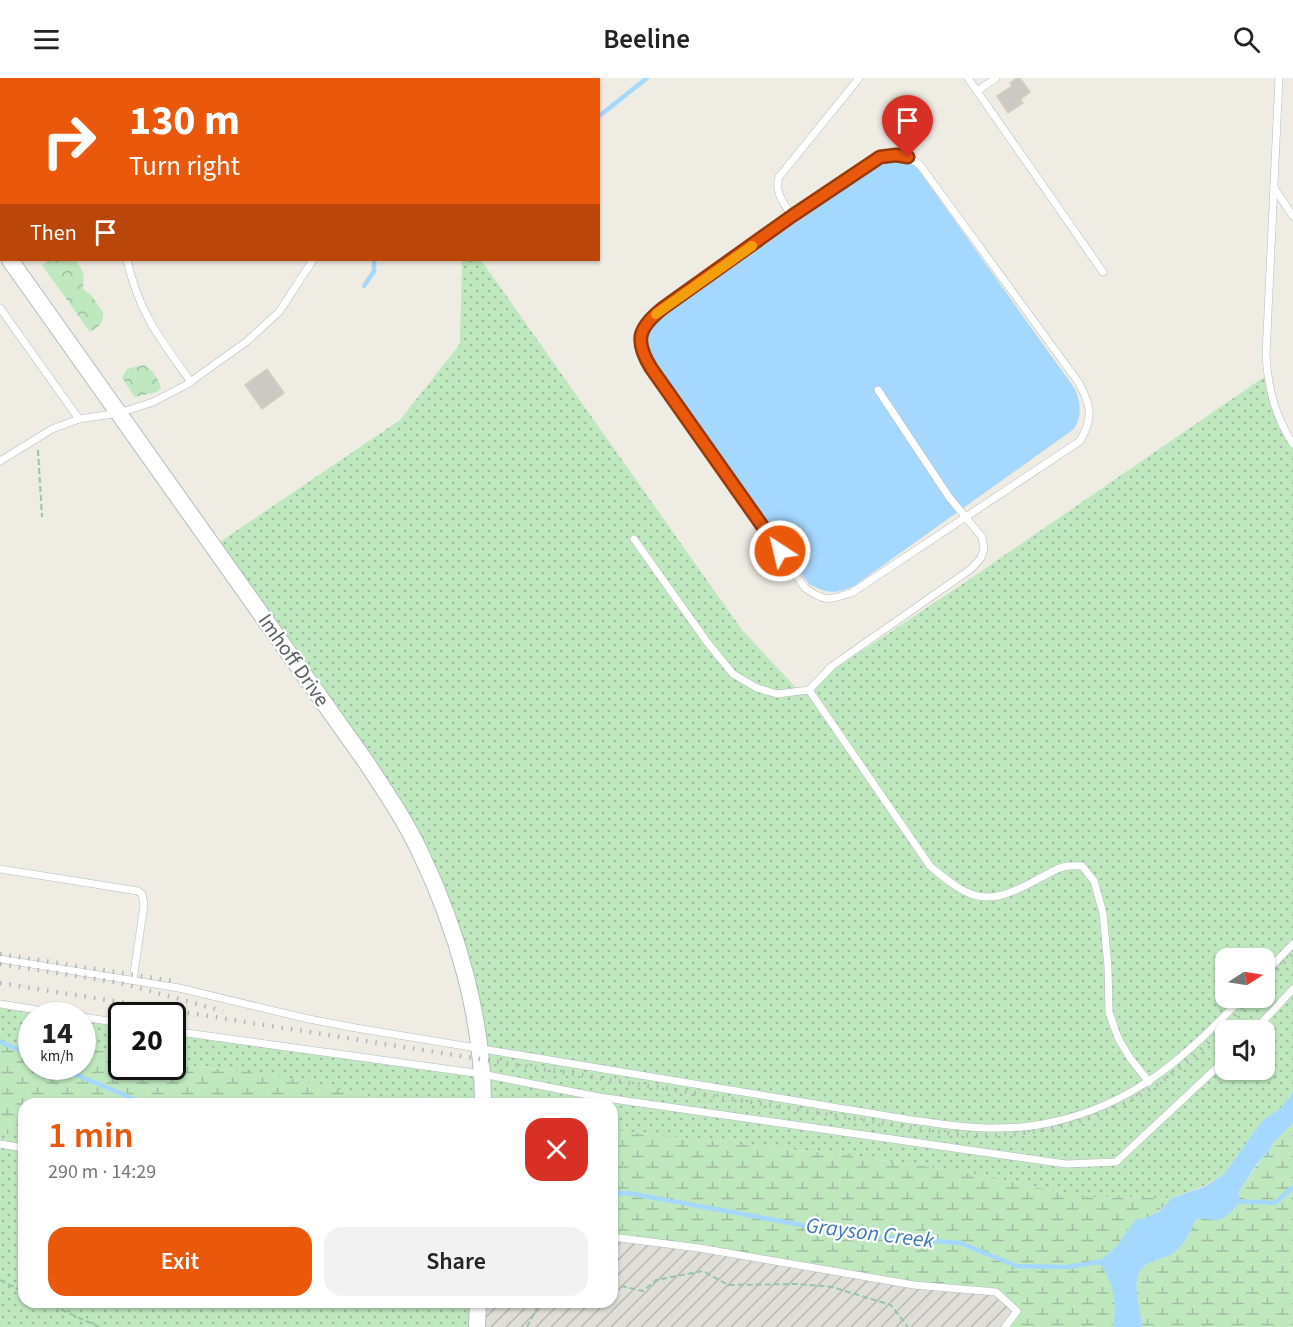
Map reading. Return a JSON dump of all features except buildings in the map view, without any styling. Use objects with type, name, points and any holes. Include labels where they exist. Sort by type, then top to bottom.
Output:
[{"type":"street","name":"Imhoff Drive","points":[[11,261],[395,806],[420,852],[456,945],[468,988],[480,1048],[483,1098]]},
{"type":"street","points":[[477,1327],[478,1308]]},
{"type":"lane","points":[[792,216],[779,196],[777,183],[779,177],[859,78]]},
{"type":"lane","points":[[968,78],[1103,272]]},
{"type":"lane","points":[[977,91],[996,78]]},
{"type":"lane","points":[[1280,78],[1267,375],[1273,406],[1293,444]]},
{"type":"lane","points":[[896,155],[908,157],[921,165],[1079,383],[1090,410],[1089,425],[1080,441],[853,592],[832,599],[819,598],[805,588],[643,355],[640,343],[641,333],[649,319],[792,216],[880,157],[896,155]]},
{"type":"lane","points":[[1274,188],[1293,216]]},
{"type":"lane","points":[[127,261],[132,283],[151,325],[191,382]]},
{"type":"lane","points":[[0,461],[52,429],[79,419],[119,412],[153,402],[191,382],[246,342],[279,312],[312,261]]},
{"type":"lane","points":[[0,308],[79,419]]},
{"type":"lane","points":[[634,539],[700,633],[733,674],[757,688],[777,694],[809,690],[832,666],[971,569],[981,558],[984,549],[982,537],[949,497],[878,390]]},
{"type":"lane","points":[[809,690],[930,866],[953,886],[978,898],[1005,895],[1064,866],[1082,866],[1094,881],[1103,913],[1109,1011],[1118,1038],[1149,1082]]},
{"type":"lane","points":[[0,869],[138,891],[142,894],[144,905],[133,980]]},
{"type":"lane","points":[[1275,963],[1293,944]]},
{"type":"lane","points":[[0,959],[208,994],[304,1018],[904,1118],[983,1129],[1053,1122],[1118,1100],[1149,1082],[1184,1056],[1232,1008]]},
{"type":"lane","points":[[1265,1020],[1293,989]]},
{"type":"lane","points":[[0,1004],[18,1007]]},
{"type":"lane","points":[[186,1033],[606,1098]]},
{"type":"lane","points":[[618,1100],[1066,1164],[1116,1162],[1215,1069]]},
{"type":"lane","points":[[0,1144],[18,1147]]},
{"type":"lane","points":[[618,1239],[699,1248],[915,1285],[996,1292],[1017,1311],[1005,1327]]},
{"type":"path","points":[[37,438],[42,517]]},
{"type":"path","points":[[618,1285],[643,1291],[656,1280],[703,1271],[728,1285],[798,1284],[832,1287],[891,1305],[908,1327]]},
{"type":"path","points":[[0,1280],[18,1289]]},
{"type":"path","points":[[58,1308],[99,1327]]},
{"type":"path","points":[[527,1327],[537,1308]]},
{"type":"shaded area","points":[[618,1238],[996,1292],[1017,1311],[1005,1327],[477,1327],[478,1308],[618,1308]]},
{"type":"green space","points":[[48,261],[76,261],[84,276],[83,289],[92,296],[103,312],[102,322],[98,327],[90,332],[42,265]]},
{"type":"green space","points":[[462,261],[482,261],[742,630],[800,692],[970,579],[1267,375],[1269,391],[1293,444],[1293,1092],[1281,1108],[1262,1121],[1224,1174],[1206,1185],[1172,1198],[1080,1197],[983,1175],[853,1156],[618,1131],[618,1098],[377,1098],[286,1078],[186,1066],[186,1031],[482,1074],[475,1021],[420,852],[214,546],[400,420],[460,344]]},
{"type":"green space","points":[[144,365],[155,375],[161,388],[157,392],[135,397],[122,378],[127,369]]},
{"type":"green space","points":[[0,1003],[18,1006],[18,1044],[0,1042]]},
{"type":"green space","points":[[96,1018],[108,1019],[108,1052],[96,1050]]},
{"type":"green space","points":[[0,1042],[18,1044],[18,1080],[96,1080],[96,1050],[108,1052],[108,1080],[186,1080],[186,1066],[287,1078],[379,1098],[18,1098],[18,1134],[0,1132]]},
{"type":"green space","points":[[1293,1123],[1293,1327],[1142,1327],[1136,1288],[1141,1270],[1150,1263],[1176,1251],[1188,1236],[1196,1219],[1227,1216],[1238,1205],[1239,1191],[1267,1153],[1270,1145]]},
{"type":"green space","points":[[618,1131],[853,1156],[983,1175],[1080,1197],[1172,1198],[1155,1213],[1135,1221],[1116,1247],[1098,1262],[1113,1292],[1113,1327],[1005,1327],[1016,1311],[996,1292],[914,1285],[618,1238]]},
{"type":"green space","points":[[0,1132],[18,1134],[18,1308],[478,1308],[477,1327],[0,1327]]},
{"type":"water","points":[[899,160],[914,165],[920,172],[1075,389],[1079,414],[1074,429],[854,586],[837,592],[826,591],[809,584],[652,361],[647,338],[659,319],[877,166],[885,161]]},
{"type":"water","points":[[1293,1092],[1293,1123],[1259,1161],[1239,1191],[1238,1205],[1220,1220],[1196,1219],[1188,1236],[1176,1251],[1145,1266],[1138,1276],[1136,1288],[1142,1327],[1113,1327],[1113,1292],[1098,1262],[1116,1247],[1135,1220],[1160,1211],[1172,1198],[1206,1186],[1224,1174],[1262,1121],[1281,1108]]},
{"type":"waterway","points":[[600,115],[647,78]]},
{"type":"waterway","points":[[364,286],[374,271],[374,261]]},
{"type":"waterway","name":"Grayson Creek","points":[[0,1042],[18,1049]]},
{"type":"waterway","name":"Grayson Creek","points":[[89,1080],[132,1098]]},
{"type":"waterway","points":[[1234,1201],[1275,1203],[1293,1187]]},
{"type":"waterway","name":"Grayson Creek","points":[[618,1194],[628,1193],[856,1235],[960,1243],[1017,1266],[1068,1267],[1101,1263]]},
{"type":"railway","points":[[1275,972],[1293,953]]},
{"type":"railway","points":[[0,954],[173,981]]},
{"type":"railway","points":[[0,964],[121,983],[223,1011]]},
{"type":"railway","points":[[0,983],[959,1135],[1017,1134],[1045,1129],[1073,1123],[1126,1103],[1151,1089],[1185,1064],[1241,1008]]},
{"type":"slow traffic","points":[[656,314],[752,246]]},
{"type":"route","points":[[780,551],[651,368],[643,355],[640,343],[641,333],[649,319],[663,308],[792,216],[880,157],[896,155],[908,157]]}]
